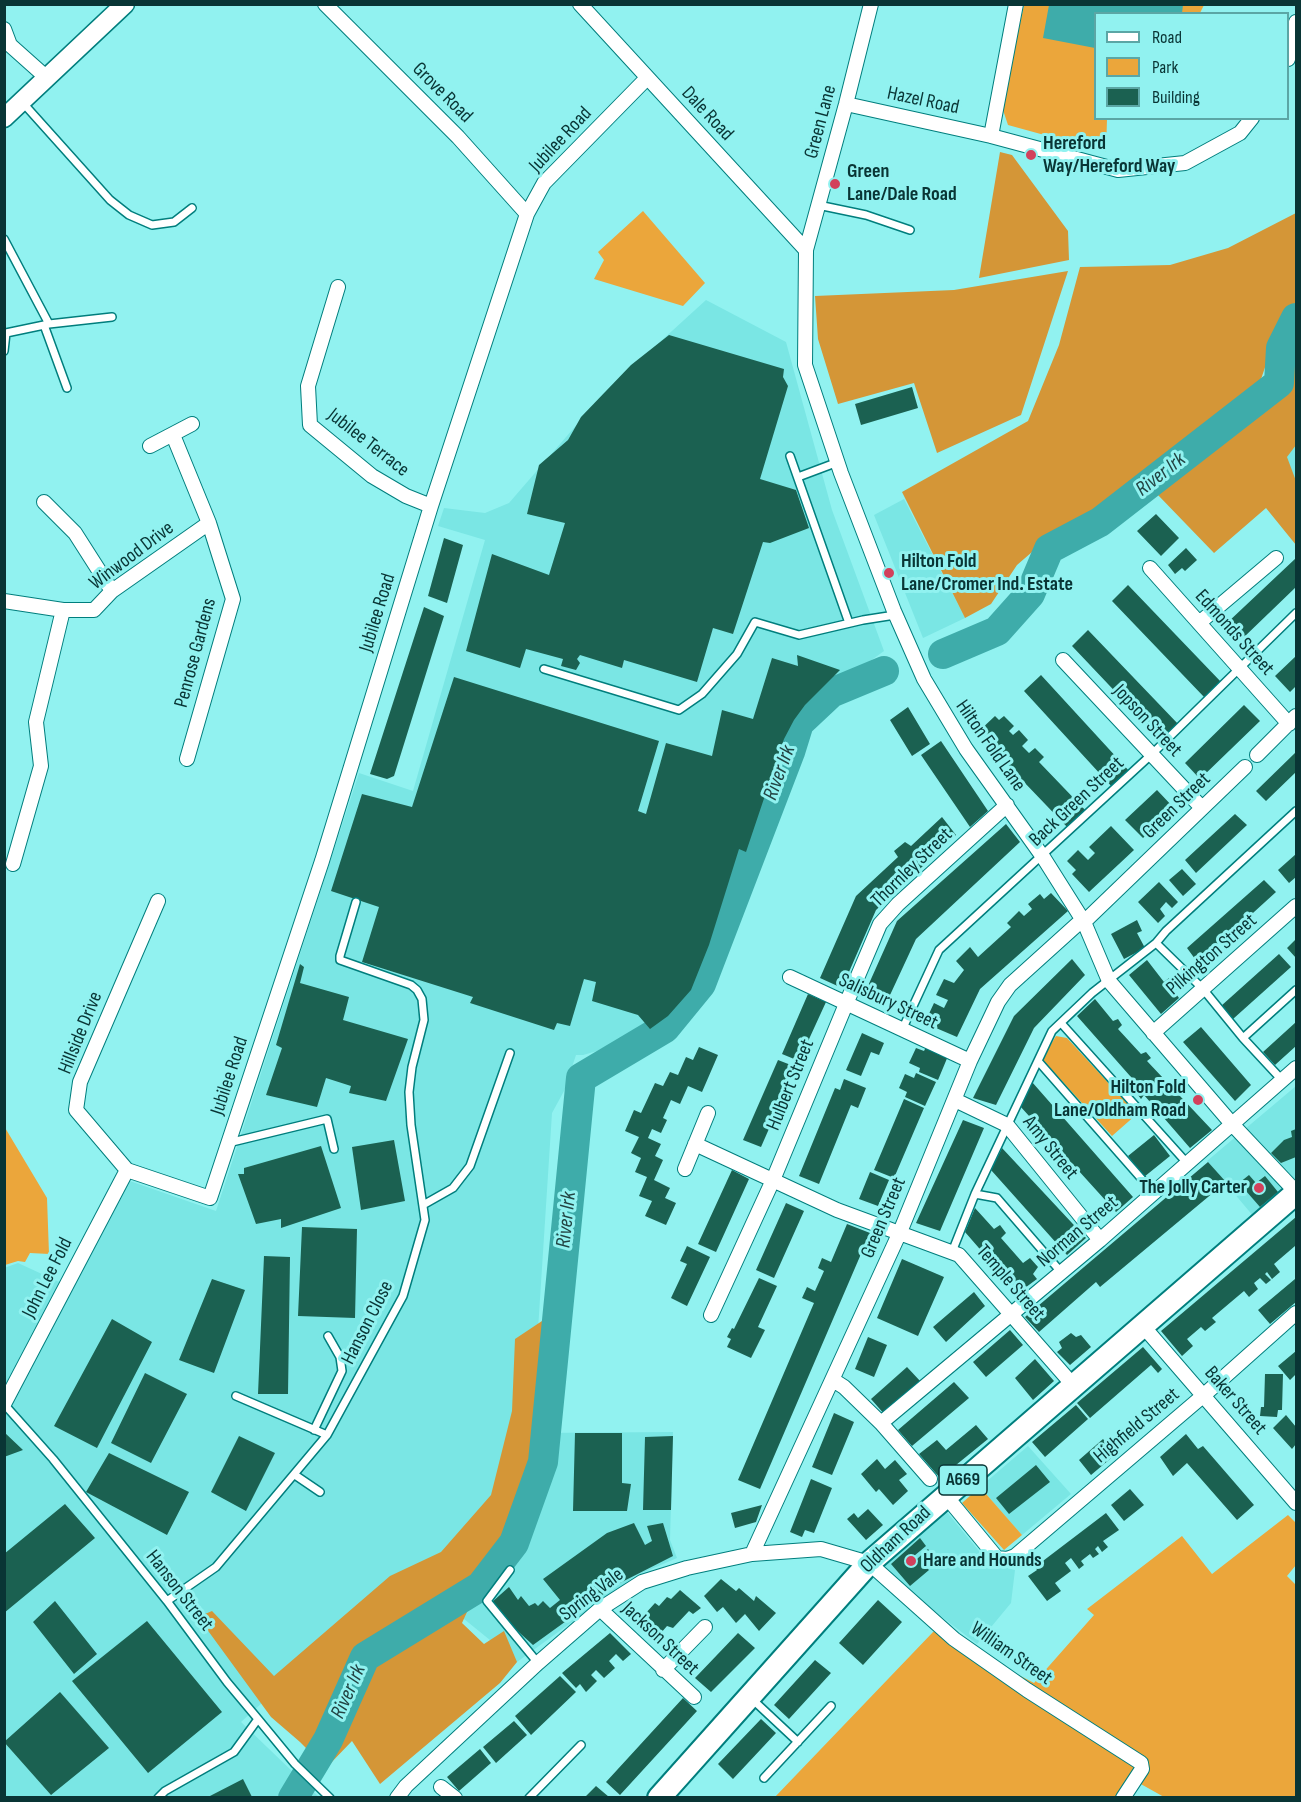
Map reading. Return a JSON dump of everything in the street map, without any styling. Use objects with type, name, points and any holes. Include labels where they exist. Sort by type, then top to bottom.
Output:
[{"type":"main road","name":"Oldham Road","points":[[659,1797],[938,1487],[1073,1385],[1296,1192]]},
{"type":"street","points":[[4,118],[125,4]]},
{"type":"street","name":"Grove Road","points":[[325,4],[458,137],[527,214]]},
{"type":"street","name":"Dale Road","points":[[580,4],[806,250]]},
{"type":"street","points":[[991,136],[1016,4]]},
{"type":"street","name":"Green Lane","points":[[806,250],[870,6]]},
{"type":"street","points":[[1289,51],[1296,22]]},
{"type":"street","points":[[4,29],[10,45],[47,78]]},
{"type":"street","name":"Jubilee Road","points":[[127,1170],[210,1198],[322,861],[431,506],[527,214],[544,183],[647,78]]},
{"type":"street","name":"Hazel Road","points":[[846,104],[991,136],[1118,170],[1185,163],[1240,133],[1250,120]]},
{"type":"street","name":"Hilton Fold Lane","points":[[806,250],[805,365],[838,462],[896,615],[924,679],[966,749],[1043,857],[1083,921],[1109,981],[1232,1124],[1296,1192]]},
{"type":"street","name":"Jubilee Terrace","points":[[338,287],[308,386],[310,425],[372,476],[406,496],[431,506]]},
{"type":"street","points":[[150,446],[192,423]]},
{"type":"street","name":"Penrose Gardens","points":[[173,435],[208,524],[233,600],[187,759]]},
{"type":"street","points":[[44,502],[75,533],[112,591]]},
{"type":"street","name":"Winwood Drive","points":[[4,601],[63,610],[94,610],[112,591],[208,524]]},
{"type":"street","points":[[1199,623],[1276,558]]},
{"type":"street","name":"Edmonds Street","points":[[1150,568],[1239,668],[1293,720]]},
{"type":"street","points":[[13,864],[41,766],[36,722],[63,610]]},
{"type":"street","name":"Jopson Street","points":[[1063,660],[1202,808]]},
{"type":"street","points":[[1257,755],[1293,720]]},
{"type":"street","name":"Green Street","points":[[752,1554],[900,1232],[970,1061],[1003,992],[1083,921],[1245,767]]},
{"type":"street","name":"Thornley Street","points":[[846,1004],[880,924],[888,914],[1007,805]]},
{"type":"street","name":"Hillside Drive","points":[[127,1170],[76,1110],[80,1082],[158,901]]},
{"type":"street","name":"Pilkington Street","points":[[1153,1033],[1296,906]]},
{"type":"street","name":"Salisbury Street","points":[[790,977],[970,1061]]},
{"type":"street","name":"Hulbert Street","points":[[711,1315],[774,1180],[846,1004]]},
{"type":"street","name":"Norman Street","points":[[881,1423],[1100,1240],[1296,1068]]},
{"type":"street","name":"Amy Street","points":[[955,1100],[1007,1125],[1100,1240]]},
{"type":"street","points":[[685,1169],[708,1113]]},
{"type":"street","points":[[695,1144],[837,1210],[900,1232]]},
{"type":"street","name":"John Lee Fold","points":[[5,1404],[127,1170]]},
{"type":"street","name":"Temple Street","points":[[900,1232],[959,1254],[1073,1385]]},
{"type":"street","name":"Highfield Street","points":[[938,1487],[997,1558],[1007,1559],[1015,1556],[1204,1395],[1296,1313]]},
{"type":"street","name":"Baker Street","points":[[1143,1326],[1296,1503]]},
{"type":"street","points":[[833,1380],[881,1423],[938,1487]]},
{"type":"street","name":"Spring Vale","points":[[397,1797],[538,1663],[600,1609],[642,1582],[687,1568],[752,1554],[821,1549],[869,1563]]},
{"type":"street","name":"William Street","points":[[869,1563],[954,1639],[1027,1690],[1141,1763],[1142,1769],[1123,1797]]},
{"type":"street","name":"Jackson Street","points":[[600,1609],[694,1697]]},
{"type":"street","points":[[663,1670],[705,1627]]},
{"type":"street","points":[[441,1787],[455,1797]]},
{"type":"lane","points":[[21,101],[110,200],[129,215],[152,225],[174,222],[192,208]]},
{"type":"lane","points":[[818,205],[866,214],[910,230]]},
{"type":"lane","points":[[4,239],[46,325],[67,388]]},
{"type":"lane","points":[[4,351],[6,333],[46,325],[112,317]]},
{"type":"lane","points":[[790,456],[849,623]]},
{"type":"lane","points":[[798,477],[838,462]]},
{"type":"lane","name":"Back Green Street","points":[[902,1030],[939,950],[1043,857],[1296,613]]},
{"type":"lane","points":[[544,669],[679,710],[702,694],[737,654],[755,622],[800,635],[896,615]]},
{"type":"lane","points":[[952,1252],[975,1194],[1052,1032],[1092,993],[1156,943],[1166,931],[1296,811]]},
{"type":"lane","points":[[356,902],[340,960],[411,985],[422,999],[424,1020],[412,1067],[409,1092],[411,1125],[423,1205],[453,1188],[470,1166],[510,1053]]},
{"type":"lane","points":[[1156,943],[1203,989],[1282,1081]]},
{"type":"lane","points":[[1243,1038],[1296,990]]},
{"type":"lane","points":[[1061,1023],[1187,1163]]},
{"type":"lane","points":[[1038,1061],[1154,1193]]},
{"type":"lane","points":[[228,1143],[327,1119],[334,1149]]},
{"type":"lane","points":[[975,1194],[998,1198],[1061,1272]]},
{"type":"lane","name":"Hanson Close","points":[[167,1601],[216,1567],[327,1435],[403,1296],[425,1220],[423,1205]]},
{"type":"lane","points":[[314,1430],[342,1371],[340,1357],[328,1336]]},
{"type":"lane","points":[[236,1396],[327,1435]]},
{"type":"lane","name":"Hanson Street","points":[[5,1404],[53,1459],[167,1601],[227,1682],[294,1764],[330,1797]]},
{"type":"lane","points":[[295,1475],[320,1492]]},
{"type":"lane","points":[[510,1570],[487,1601],[538,1663]]},
{"type":"lane","points":[[750,1698],[798,1742]]},
{"type":"lane","points":[[764,1778],[831,1706]]},
{"type":"lane","points":[[158,1797],[234,1752],[258,1719]]},
{"type":"lane","points":[[530,1797],[581,1745]]},
{"type":"shaded area","points":[[1049,4],[1183,5],[1182,12],[1094,12],[1094,48],[1043,38]]},
{"type":"shaded area","points":[[1000,152],[1012,155],[1068,231],[1069,260],[979,278]]},
{"type":"shaded area","points":[[1296,213],[1296,303],[1289,311],[1274,341],[1259,385],[1126,491],[1039,546],[1017,565],[991,604],[965,618],[902,492],[1028,421],[1059,345],[1080,267],[1170,265],[1228,248]]},
{"type":"shaded area","points":[[1068,271],[1021,415],[937,453],[914,383],[838,404],[818,339],[815,296],[954,290]]},
{"type":"shaded area","points":[[706,300],[786,342],[832,510],[884,651],[809,706],[794,722],[724,916],[692,990],[646,1025],[597,1051],[576,1055],[564,1091],[552,1113],[535,1376],[535,1433],[673,1432],[670,1540],[677,1558],[635,1576],[517,1662],[408,1570],[241,1722],[319,1797],[5,1797],[4,1268],[18,1263],[68,1286],[127,1180],[216,1211],[359,773],[413,791],[485,540],[438,526],[444,508],[485,513],[509,503],[605,392]]},
{"type":"shaded area","points":[[1296,333],[1296,445],[1287,457],[1296,481],[1296,545],[1266,508],[1214,553],[1157,494],[1280,399],[1289,382]]},
{"type":"shaded area","points":[[1296,423],[1296,499],[1271,449]]},
{"type":"shaded area","points":[[904,499],[965,618],[923,638],[874,515]]},
{"type":"shaded area","points":[[1296,1086],[1296,1181],[1254,1217],[1207,1161]]},
{"type":"shaded area","points":[[548,1317],[541,1404],[545,1477],[522,1539],[472,1601],[462,1623],[484,1644],[504,1631],[517,1662],[500,1683],[380,1784],[352,1741],[326,1768],[271,1717],[198,1617],[212,1611],[274,1676],[390,1576],[441,1552],[491,1495],[512,1411],[515,1339]]},
{"type":"shaded area","points":[[1028,1446],[1071,1494],[1022,1535],[980,1487]]},
{"type":"shaded area","points":[[946,1511],[989,1563],[1015,1570],[1011,1603],[977,1644],[877,1567]]},
{"type":"green space","points":[[1024,5],[1204,5],[1200,12],[1094,12],[1094,120],[1107,120],[1106,152],[1008,125],[1002,107]]},
{"type":"green space","points":[[643,211],[705,283],[683,306],[594,279],[604,260],[598,252]]},
{"type":"green space","points":[[1056,1036],[1067,1038],[1137,1114],[1112,1136],[1042,1059]]},
{"type":"green space","points":[[4,1126],[47,1198],[49,1254],[30,1253],[25,1262],[18,1261],[5,1265]]},
{"type":"green space","points":[[980,1487],[1022,1535],[1004,1550],[962,1503]]},
{"type":"green space","points":[[1288,1515],[1296,1523],[1296,1565],[1287,1576],[1296,1585],[1296,1797],[1164,1797],[1139,1783],[1128,1798],[774,1798],[934,1631],[1034,1683],[1094,1615],[1087,1609],[1182,1536],[1212,1574]]},
{"type":"building","points":[[669,335],[784,369],[783,377],[788,386],[760,479],[796,490],[809,528],[770,543],[763,542],[733,634],[713,628],[697,682],[624,660],[622,668],[580,655],[577,659],[580,663],[576,670],[561,666],[563,659],[526,649],[520,668],[466,651],[492,554],[549,575],[565,523],[527,514],[539,465],[568,440],[581,417],[631,365]]},
{"type":"building","points":[[912,387],[918,408],[861,425],[855,404]]},
{"type":"building","points":[[1156,514],[1179,538],[1161,556],[1137,531]]},
{"type":"building","points":[[444,538],[463,545],[447,603],[428,596]]},
{"type":"building","points":[[1186,548],[1197,560],[1185,571],[1182,568],[1175,574],[1168,565]]},
{"type":"building","points":[[1296,558],[1296,587],[1242,639],[1227,623]]},
{"type":"building","points":[[1128,585],[1222,683],[1205,698],[1112,601]]},
{"type":"building","points":[[424,607],[444,616],[394,776],[387,779],[370,774]]},
{"type":"building","points":[[1088,630],[1179,725],[1162,741],[1072,646]]},
{"type":"building","points":[[797,655],[840,670],[805,705],[784,739],[746,852],[739,849],[709,945],[691,990],[668,1016],[650,1029],[638,1015],[592,1001],[596,982],[584,979],[570,1026],[557,1023],[554,1030],[470,1003],[473,997],[362,962],[379,907],[331,891],[362,794],[412,807],[454,677],[659,741],[638,811],[646,814],[666,743],[712,756],[722,710],[753,719],[772,658],[798,666]]},
{"type":"building","points":[[1296,656],[1296,686],[1290,692],[1275,676]]},
{"type":"building","points":[[1041,675],[1130,772],[1113,788],[1024,691]]},
{"type":"building","points":[[1244,705],[1260,721],[1200,779],[1185,763]]},
{"type":"building","points":[[908,707],[930,744],[912,756],[890,720]]},
{"type":"building","points":[[995,716],[999,720],[1004,716],[1014,726],[1009,731],[1013,735],[1019,730],[1028,740],[1022,746],[1029,753],[1035,748],[1044,757],[1039,762],[1087,812],[1069,829],[977,733]]},
{"type":"building","points":[[941,741],[988,811],[970,827],[921,755]]},
{"type":"building","points":[[1296,752],[1296,772],[1266,801],[1256,791]]},
{"type":"building","points":[[1157,790],[1174,808],[1143,838],[1125,820]]},
{"type":"building","points":[[1235,814],[1247,825],[1196,873],[1185,860]]},
{"type":"building","points":[[942,817],[956,835],[876,910],[842,988],[820,978],[856,896],[898,857],[894,851],[905,842],[911,846]]},
{"type":"building","points":[[1006,824],[1020,842],[916,939],[884,1008],[863,997],[897,921]]},
{"type":"building","points":[[1111,826],[1134,850],[1089,892],[1072,874],[1076,870],[1067,861],[1078,850],[1088,860],[1095,853],[1089,847]]},
{"type":"building","points":[[1296,854],[1296,877],[1289,883],[1278,870]]},
{"type":"building","points":[[1182,869],[1196,884],[1183,896],[1169,880]]},
{"type":"building","points":[[1264,880],[1276,892],[1198,963],[1187,948]]},
{"type":"building","points":[[1159,882],[1178,902],[1172,908],[1166,902],[1160,909],[1165,916],[1158,923],[1138,902]]},
{"type":"building","points":[[1051,893],[1068,911],[980,989],[957,1037],[936,1028],[938,1023],[927,1018],[934,1003],[944,1008],[948,1000],[936,995],[944,979],[954,983],[964,970],[956,961],[970,947],[978,957],[1011,927],[1007,923],[1019,911],[1024,916],[1032,909],[1028,904],[1040,894],[1044,899]]},
{"type":"building","points":[[1137,920],[1142,931],[1137,933],[1145,948],[1124,959],[1111,934]]},
{"type":"building","points":[[1296,939],[1296,958],[1287,948]]},
{"type":"building","points":[[1279,954],[1291,967],[1233,1019],[1221,1006]]},
{"type":"building","points":[[1072,959],[1085,975],[1034,1028],[996,1105],[973,1098],[1014,1016]]},
{"type":"building","points":[[1147,960],[1164,982],[1169,978],[1178,988],[1174,991],[1179,998],[1161,1014],[1129,975]]},
{"type":"building","points":[[300,964],[304,967],[300,983],[349,997],[343,1020],[408,1039],[386,1101],[349,1093],[351,1086],[326,1078],[317,1107],[266,1095],[282,1048],[276,1045]]},
{"type":"building","points":[[808,994],[826,1002],[799,1061],[782,1054]]},
{"type":"building","points":[[1095,999],[1113,1021],[1118,1019],[1122,1025],[1118,1029],[1141,1054],[1146,1052],[1151,1058],[1147,1061],[1212,1130],[1190,1148],[1144,1095],[1141,1099],[1135,1091],[1138,1085],[1077,1016]]},
{"type":"building","points":[[1296,1022],[1296,1046],[1275,1065],[1263,1052]]},
{"type":"building","points":[[1201,1027],[1251,1085],[1235,1101],[1183,1042]]},
{"type":"building","points":[[862,1033],[884,1043],[879,1055],[871,1052],[861,1076],[846,1070]]},
{"type":"building","points":[[699,1047],[718,1055],[702,1092],[688,1086],[680,1104],[671,1100],[663,1118],[667,1120],[661,1133],[652,1129],[648,1138],[661,1144],[655,1156],[663,1160],[654,1180],[670,1188],[665,1198],[676,1203],[666,1225],[645,1216],[652,1201],[639,1196],[647,1177],[635,1172],[641,1158],[631,1153],[639,1137],[625,1131],[634,1110],[641,1113],[655,1083],[663,1086],[670,1072],[678,1075],[686,1057],[693,1060]]},
{"type":"building","points":[[926,1047],[948,1056],[938,1080],[919,1072],[920,1068],[909,1063],[916,1048],[924,1051]]},
{"type":"building","points":[[778,1060],[796,1067],[761,1147],[743,1140]]},
{"type":"building","points":[[916,1073],[936,1082],[925,1106],[905,1097],[907,1092],[899,1088],[905,1074],[914,1078]]},
{"type":"building","points":[[844,1079],[866,1088],[858,1108],[851,1105],[819,1184],[799,1176],[835,1088],[840,1090]]},
{"type":"building","points":[[1032,1082],[1133,1197],[1116,1212],[1020,1106]]},
{"type":"building","points":[[904,1099],[924,1108],[894,1178],[874,1170]]},
{"type":"building","points":[[963,1120],[984,1128],[940,1231],[916,1223]]},
{"type":"building","points":[[1296,1129],[1296,1157],[1281,1163],[1271,1153],[1284,1140],[1292,1137],[1291,1131]]},
{"type":"building","points":[[1154,1135],[1170,1156],[1144,1177],[1128,1156]]},
{"type":"building","points":[[394,1140],[405,1201],[361,1210],[352,1147]]},
{"type":"building","points":[[321,1146],[341,1208],[281,1228],[281,1219],[256,1224],[238,1174],[244,1174],[244,1168]]},
{"type":"building","points":[[1002,1148],[1086,1238],[1067,1255],[991,1170]]},
{"type":"building","points":[[1208,1162],[1226,1182],[1100,1287],[1096,1282],[1039,1332],[1025,1317]]},
{"type":"building","points":[[732,1170],[749,1179],[716,1252],[698,1244]]},
{"type":"building","points":[[870,1172],[889,1180],[878,1206],[859,1199]]},
{"type":"building","name":"The Jolly Carter","points":[[1249,1175],[1256,1183],[1265,1176],[1278,1192],[1260,1207],[1239,1183]]},
{"type":"building","points":[[786,1203],[804,1211],[774,1278],[756,1270]]},
{"type":"building","points":[[975,1208],[994,1229],[1000,1225],[1006,1233],[1001,1238],[1023,1263],[1030,1258],[1038,1267],[1033,1274],[1037,1279],[1018,1293],[965,1232]]},
{"type":"building","points":[[1296,1217],[1296,1248],[1295,1246],[1274,1264],[1280,1272],[1272,1279],[1267,1272],[1265,1274],[1271,1280],[1266,1284],[1260,1278],[1254,1283],[1258,1289],[1249,1297],[1244,1291],[1212,1318],[1216,1322],[1205,1331],[1201,1327],[1187,1339],[1193,1346],[1182,1356],[1161,1331]]},
{"type":"building","points":[[847,1224],[870,1233],[760,1489],[738,1480],[814,1303],[802,1298],[807,1287],[815,1291],[824,1271],[818,1268],[822,1258],[831,1262]]},
{"type":"building","points":[[302,1227],[357,1229],[355,1318],[298,1316]]},
{"type":"building","points":[[687,1246],[710,1257],[687,1306],[671,1298],[687,1264],[680,1261]]},
{"type":"building","points":[[264,1256],[290,1257],[288,1394],[258,1394]]},
{"type":"building","points":[[902,1259],[944,1277],[918,1336],[877,1318]]},
{"type":"building","points":[[759,1278],[777,1286],[758,1327],[765,1330],[751,1358],[727,1347],[731,1339],[727,1337],[732,1328],[734,1329]]},
{"type":"building","points":[[212,1279],[245,1290],[214,1373],[179,1360]]},
{"type":"building","points":[[1295,1279],[1296,1302],[1270,1324],[1258,1310]]},
{"type":"building","points":[[974,1292],[985,1306],[946,1342],[933,1327]]},
{"type":"building","points":[[112,1319],[152,1342],[97,1448],[54,1426]]},
{"type":"building","points":[[1010,1330],[1023,1345],[986,1377],[973,1362]]},
{"type":"building","points":[[1071,1333],[1076,1337],[1081,1335],[1091,1347],[1070,1365],[1057,1352],[1062,1348],[1059,1342]]},
{"type":"building","points":[[868,1337],[887,1345],[874,1377],[855,1369]]},
{"type":"building","points":[[1143,1347],[1162,1369],[1158,1373],[1151,1365],[1090,1418],[1077,1403]]},
{"type":"building","points":[[1296,1351],[1296,1374],[1290,1380],[1278,1366]]},
{"type":"building","points":[[1035,1359],[1054,1381],[1033,1400],[1015,1378]]},
{"type":"building","points":[[907,1367],[921,1382],[885,1415],[871,1399]]},
{"type":"building","points":[[145,1373],[187,1394],[151,1463],[111,1443]]},
{"type":"building","points":[[1265,1374],[1283,1374],[1282,1410],[1278,1410],[1277,1417],[1260,1416],[1261,1407],[1264,1407]]},
{"type":"building","points":[[954,1382],[969,1398],[912,1446],[898,1430]]},
{"type":"building","points":[[1076,1405],[1088,1419],[1045,1457],[1032,1442]]},
{"type":"building","points":[[834,1413],[854,1422],[832,1475],[812,1467]]},
{"type":"building","points":[[1286,1415],[1296,1427],[1296,1444],[1292,1449],[1273,1428]]},
{"type":"building","points":[[976,1425],[988,1439],[940,1478],[919,1454],[937,1440],[946,1450]]},
{"type":"building","points":[[4,1432],[23,1450],[4,1457]]},
{"type":"building","points":[[575,1433],[622,1433],[622,1483],[631,1484],[627,1511],[573,1511]]},
{"type":"building","points":[[1186,1434],[1198,1449],[1203,1446],[1254,1505],[1237,1520],[1187,1463],[1173,1476],[1160,1457]]},
{"type":"building","points":[[239,1436],[275,1453],[246,1511],[211,1492]]},
{"type":"building","points":[[673,1436],[671,1510],[643,1510],[645,1437]]},
{"type":"building","points":[[1103,1439],[1116,1454],[1091,1475],[1079,1460]]},
{"type":"building","points":[[109,1453],[189,1492],[167,1535],[86,1492]]},
{"type":"building","points":[[877,1459],[885,1469],[895,1460],[907,1474],[899,1480],[908,1491],[893,1505],[879,1489],[876,1492],[861,1474]]},
{"type":"building","points":[[1036,1465],[1050,1482],[1009,1514],[996,1498]]},
{"type":"building","points":[[811,1479],[832,1488],[814,1533],[805,1530],[802,1537],[790,1532]]},
{"type":"building","points":[[1130,1489],[1144,1505],[1124,1521],[1111,1505]]},
{"type":"building","points":[[65,1504],[95,1538],[4,1613],[4,1554]]},
{"type":"building","points":[[762,1505],[756,1522],[735,1528],[731,1513]]},
{"type":"building","points":[[868,1509],[883,1525],[866,1540],[847,1519],[854,1513],[858,1518]]},
{"type":"building","points":[[1106,1513],[1119,1530],[1103,1541],[1108,1547],[1102,1552],[1098,1546],[1095,1549],[1099,1554],[1093,1558],[1090,1554],[1081,1561],[1084,1565],[1079,1569],[1071,1558],[1065,1563],[1071,1571],[1055,1583],[1061,1591],[1047,1601],[1028,1576],[1037,1570],[1035,1567]]},
{"type":"building","points":[[634,1523],[645,1545],[652,1541],[647,1526],[663,1523],[673,1556],[616,1585],[533,1645],[501,1616],[503,1614],[492,1602],[509,1587],[518,1600],[521,1596],[529,1606],[535,1603],[538,1606],[543,1601],[550,1608],[560,1600],[543,1579],[607,1533]]},
{"type":"building","name":"Hare and Hounds","points":[[920,1538],[926,1546],[914,1556],[917,1559],[928,1549],[934,1557],[925,1566],[929,1570],[910,1586],[891,1564]]},
{"type":"building","points":[[721,1579],[736,1591],[739,1588],[754,1601],[756,1596],[776,1613],[759,1631],[745,1614],[736,1623],[723,1607],[717,1612],[704,1596]]},
{"type":"building","points":[[680,1590],[701,1608],[693,1614],[689,1611],[673,1628],[667,1626],[654,1641],[635,1625],[655,1603],[659,1606],[667,1597],[671,1599]]},
{"type":"building","points":[[878,1600],[902,1622],[863,1665],[839,1643]]},
{"type":"building","points":[[55,1601],[97,1654],[74,1674],[33,1622]]},
{"type":"building","points":[[147,1621],[222,1712],[148,1773],[72,1681]]},
{"type":"building","points":[[610,1633],[631,1654],[623,1661],[616,1654],[609,1661],[615,1668],[604,1678],[596,1670],[591,1675],[597,1681],[586,1692],[580,1684],[576,1688],[562,1673]]},
{"type":"building","points":[[738,1633],[755,1648],[711,1692],[695,1678]]},
{"type":"building","points":[[815,1660],[831,1673],[789,1719],[774,1705]]},
{"type":"building","points":[[560,1676],[576,1692],[531,1735],[515,1716]]},
{"type":"building","points":[[60,1692],[109,1748],[51,1795],[4,1742]]},
{"type":"building","points":[[683,1698],[697,1711],[620,1795],[606,1782]]},
{"type":"building","points":[[761,1719],[776,1733],[733,1779],[718,1764]]},
{"type":"building","points":[[514,1721],[527,1735],[496,1763],[483,1747]]},
{"type":"building","points":[[480,1749],[491,1763],[459,1791],[447,1777]]},
{"type":"building","points":[[243,1779],[252,1797],[208,1797]]},
{"type":"building","points":[[596,1786],[609,1797],[585,1797]]},
{"type":"waterway","name":"River Irk","points":[[943,654],[997,631],[1030,594],[1049,549],[1100,522],[1279,383],[1281,348],[1296,318]]},
{"type":"waterway","name":"River Irk","points":[[293,1798],[328,1740],[365,1657],[481,1586],[514,1543],[543,1462],[581,1078],[665,1028],[701,984],[799,723],[831,693],[884,671]]},
{"type":"place","name":"Hereford Way/Hereford Way","points":[[1031,155]]},
{"type":"place","name":"Green Lane/Dale Road","points":[[835,184]]},
{"type":"place","name":"Hilton Fold Lane/Cromer Ind. Estate","points":[[889,573]]},
{"type":"place","name":"Hilton Fold Lane/Oldham Road","points":[[1198,1100]]},
{"type":"place","name":"The Jolly Carter","points":[[1259,1188]]},
{"type":"place","name":"Hare and Hounds","points":[[911,1561]]}]
